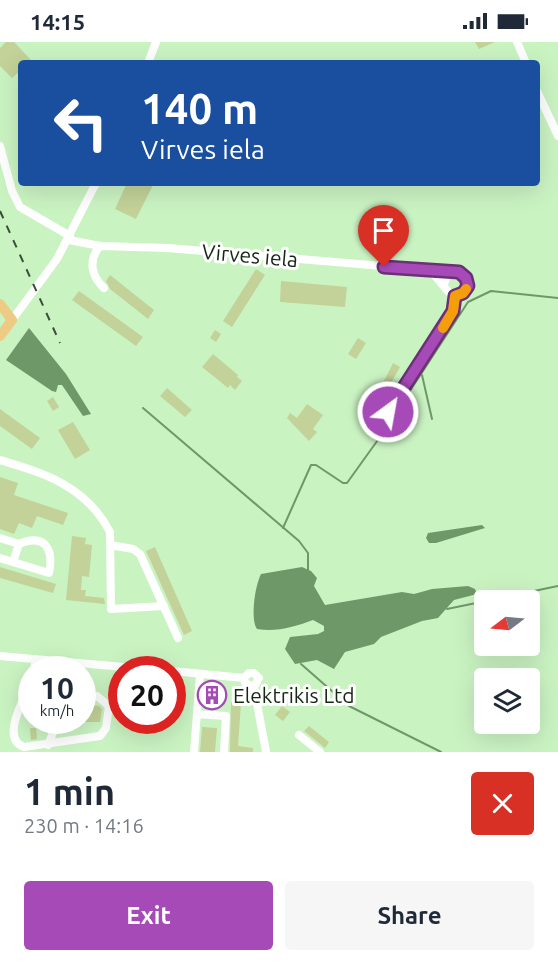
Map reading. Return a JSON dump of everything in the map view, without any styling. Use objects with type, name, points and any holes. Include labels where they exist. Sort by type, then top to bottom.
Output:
[{"type":"main road","points":[[0,304],[12,320],[0,336]]},
{"type":"street","points":[[149,60],[156,42]]},
{"type":"street","points":[[517,42],[525,60]]},
{"type":"street","points":[[540,97],[558,136]]},
{"type":"street","name":"Virves iela","points":[[0,146],[12,191],[20,207],[70,238],[100,246],[168,248],[454,272]]},
{"type":"street","points":[[12,320],[45,278],[70,238],[95,186]]},
{"type":"street","points":[[100,246],[93,253],[91,262],[92,270],[104,288]]},
{"type":"street","points":[[431,271],[444,284],[447,292],[455,296],[463,293],[468,286],[463,274],[454,272],[447,276],[444,284]]},
{"type":"street","points":[[388,412],[453,311],[455,296]]},
{"type":"street","points":[[0,460],[45,473],[70,486],[104,521],[110,532],[111,609],[164,606]]},
{"type":"street","points":[[0,538],[19,544],[29,540],[42,542],[49,549],[52,558],[49,573],[0,558]]},
{"type":"street","points":[[13,562],[19,544]]},
{"type":"street","points":[[110,545],[134,549],[140,554],[178,638]]},
{"type":"street","points":[[0,656],[18,658]]},
{"type":"street","points":[[186,673],[244,678],[249,673],[256,674],[259,681],[254,687],[266,752]]},
{"type":"street","points":[[194,752],[200,674]]},
{"type":"street","points":[[18,709],[9,727],[10,739],[15,745],[24,747],[48,745],[100,736],[106,728],[109,716],[106,702],[96,696]]},
{"type":"street","points":[[197,714],[226,716],[224,752]]},
{"type":"street","points":[[48,745],[52,734]]},
{"type":"street","points":[[299,735],[320,752]]},
{"type":"shaded area","points":[[29,328],[66,374],[91,414],[83,416],[62,385],[58,385],[56,392],[52,391],[6,360]]},
{"type":"shaded area","points":[[482,525],[485,528],[436,543],[429,543],[426,538],[428,533]]},
{"type":"shaded area","points":[[302,567],[311,571],[317,578],[314,586],[325,605],[402,592],[414,594],[432,589],[468,586],[475,590],[474,595],[454,600],[438,618],[422,621],[381,637],[374,644],[345,652],[334,669],[317,660],[295,664],[285,649],[290,637],[318,634],[324,631],[324,626],[313,620],[285,628],[257,629],[254,602],[261,574]]},
{"type":"building","points":[[6,42],[14,42],[31,60],[18,60],[18,73],[12,78],[0,66],[0,48]]},
{"type":"building","points":[[475,42],[495,42],[479,49]]},
{"type":"building","points":[[126,186],[152,186],[136,219],[115,209]]},
{"type":"building","points":[[256,269],[265,275],[232,327],[223,321]]},
{"type":"building","points":[[110,275],[154,310],[148,319],[110,289],[106,281]]},
{"type":"building","points":[[281,281],[347,287],[345,307],[280,302]]},
{"type":"building","points":[[79,291],[143,337],[136,346],[72,300]]},
{"type":"building","points":[[215,330],[221,334],[216,342],[210,338]]},
{"type":"building","points":[[358,338],[366,343],[356,359],[348,354]]},
{"type":"building","points":[[213,354],[242,381],[235,390],[230,385],[228,388],[202,367]]},
{"type":"building","points":[[393,363],[400,367],[388,388],[382,385]]},
{"type":"building","points":[[167,388],[192,410],[185,417],[160,396]]},
{"type":"building","points":[[53,397],[59,407],[53,411],[47,401]]},
{"type":"building","points":[[307,404],[323,415],[313,429],[317,432],[309,441],[287,418],[290,413],[297,418]]},
{"type":"building","points":[[0,409],[40,438],[32,449],[0,426]]},
{"type":"building","points":[[73,422],[90,450],[75,459],[58,430]]},
{"type":"building","points":[[0,477],[18,483],[14,495],[68,513],[63,525],[37,516],[32,528],[19,523],[14,534],[0,529]]},
{"type":"building","points":[[72,536],[86,538],[85,544],[92,545],[89,577],[82,576],[81,590],[86,590],[85,596],[104,598],[105,604],[66,600]]},
{"type":"building","points":[[155,547],[192,631],[184,635],[146,551]]},
{"type":"building","points":[[0,567],[56,584],[53,593],[0,578]]},
{"type":"building","name":"Elektrikis Ltd","points":[[205,688],[223,689],[222,703],[204,701]]},
{"type":"building","points":[[231,702],[241,703],[238,746],[253,748],[253,752],[230,752]]},
{"type":"building","points":[[96,706],[102,709],[100,722],[96,722]]},
{"type":"building","points":[[282,706],[290,712],[283,721],[275,715]]},
{"type":"building","points":[[309,726],[329,742],[325,748],[304,731]]},
{"type":"building","points":[[202,727],[217,728],[215,752],[200,752]]},
{"type":"building","points":[[30,734],[37,734],[37,739],[31,740]]},
{"type":"waterway","points":[[391,420],[468,302],[491,291],[558,298]]},
{"type":"waterway","points":[[422,375],[432,419]]},
{"type":"waterway","points":[[143,408],[299,541],[308,553],[308,570]]},
{"type":"waterway","points":[[283,528],[311,465],[316,465],[343,483],[347,483],[385,430]]},
{"type":"waterway","points":[[447,609],[558,586]]},
{"type":"waterway","points":[[301,664],[349,706],[441,752]]},
{"type":"railway","points":[[0,211],[60,343]]},
{"type":"slow traffic","points":[[443,328],[453,311],[455,296],[459,296],[466,289]]},
{"type":"place","name":"Elektrikis Ltd","points":[[212,695]]},
{"type":"route","points":[[384,267],[459,272],[466,278],[468,286],[463,293],[455,296],[453,311],[388,412]]}]
